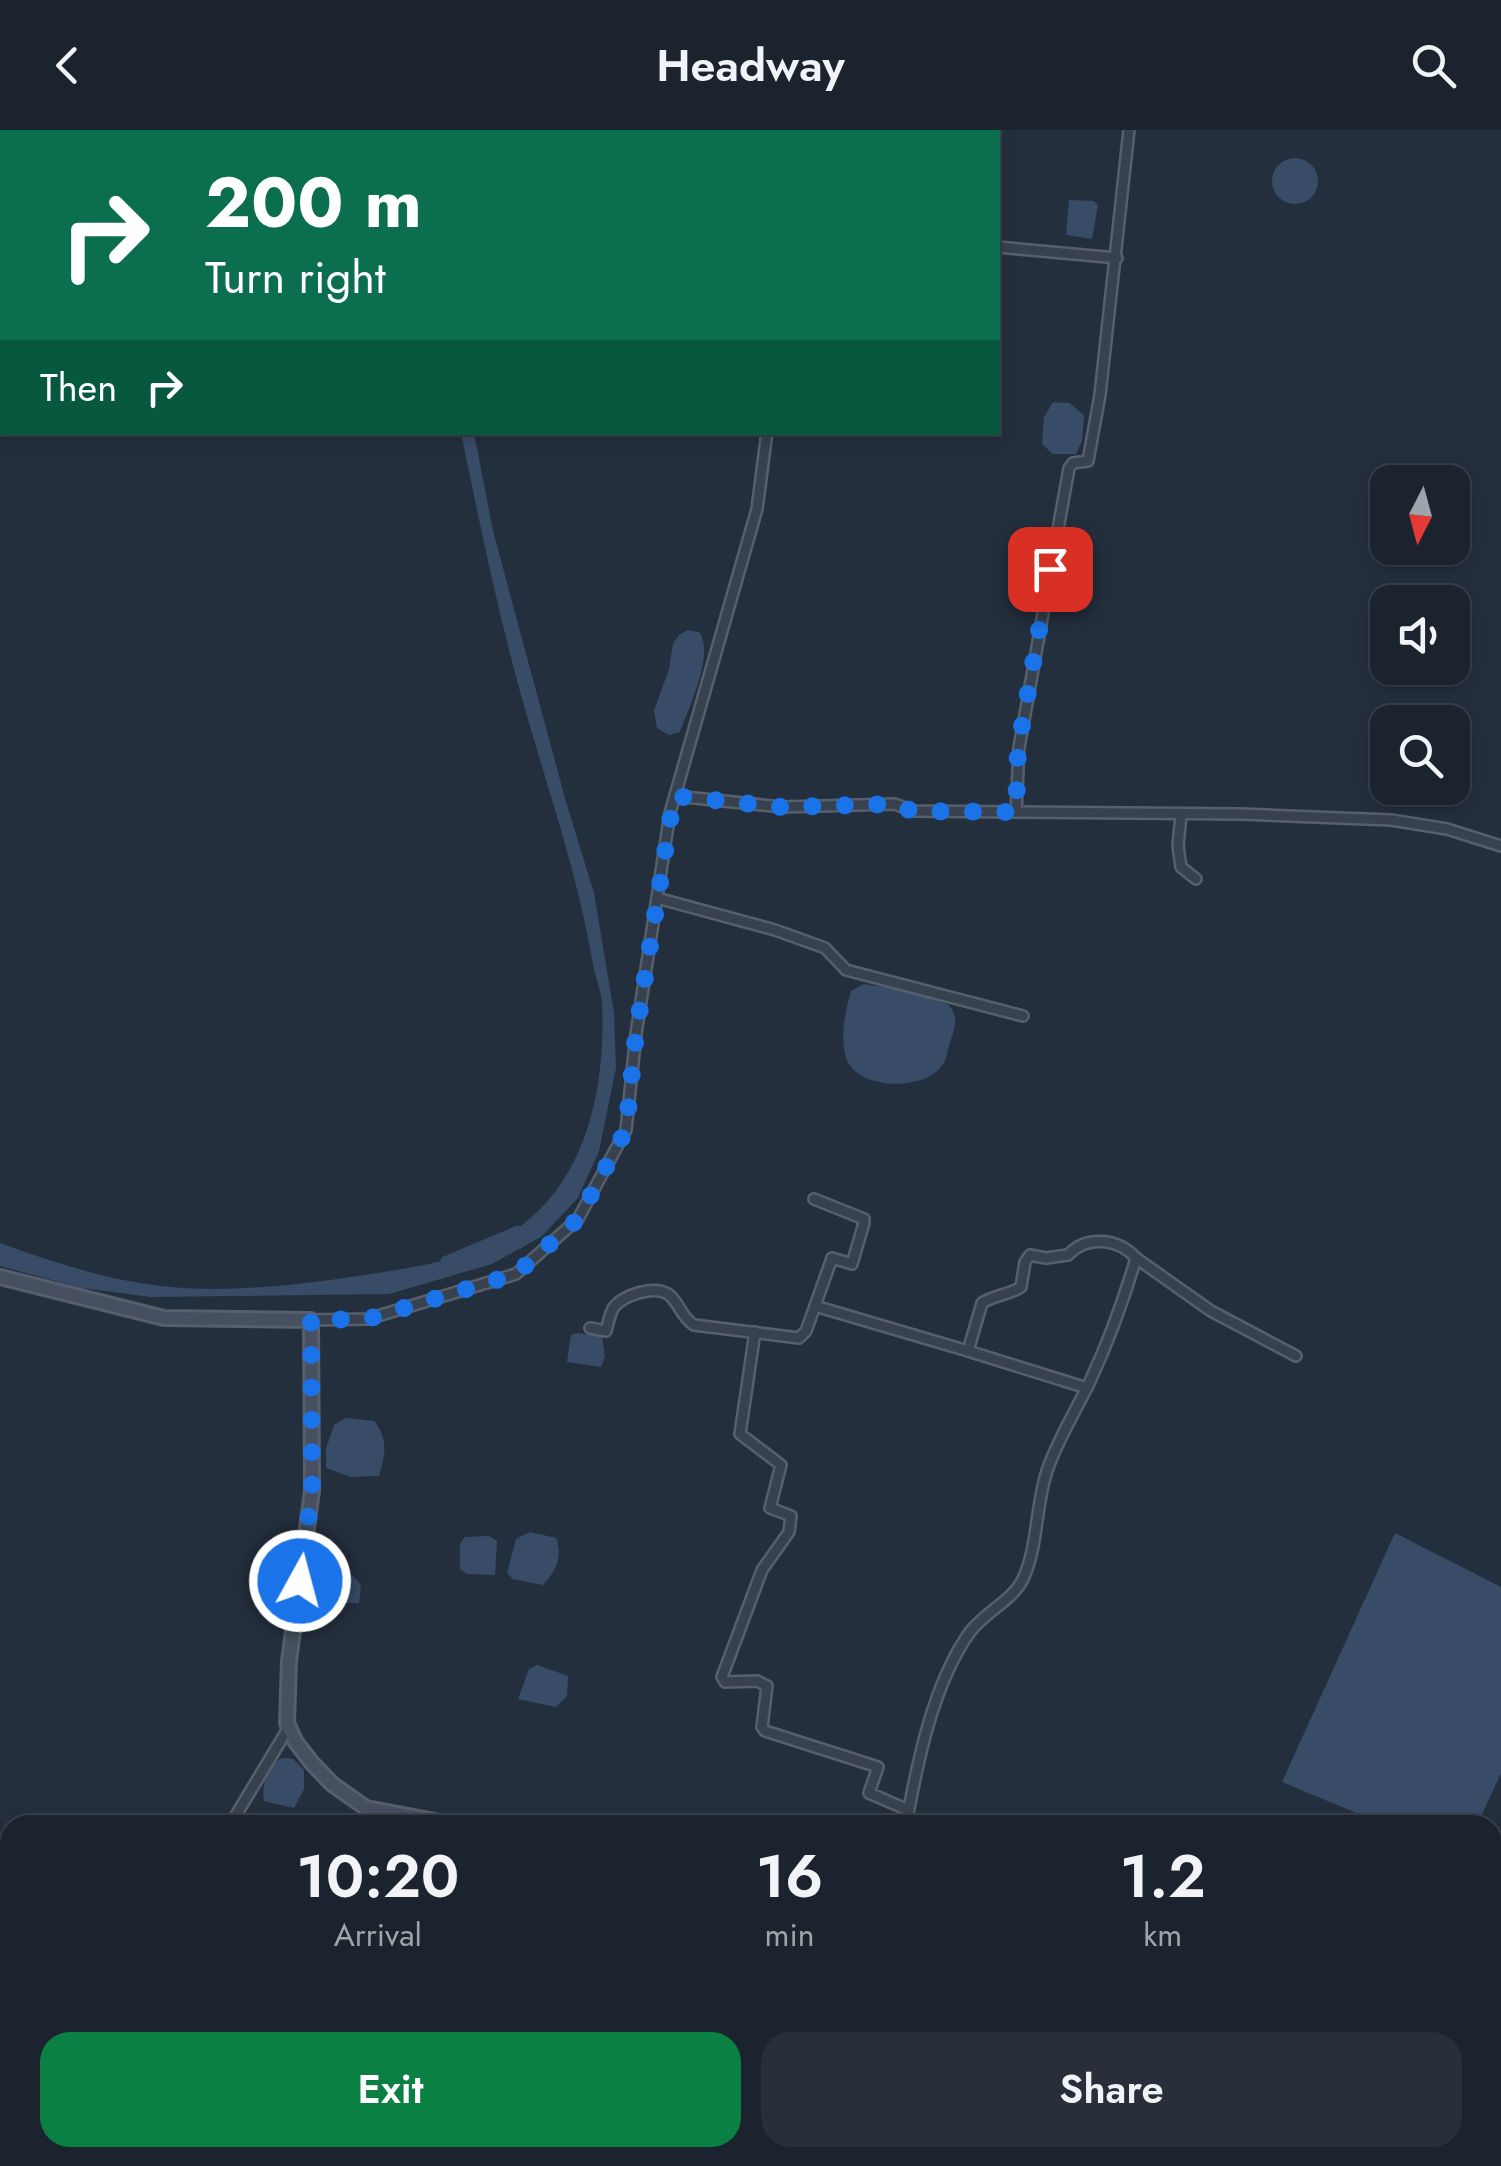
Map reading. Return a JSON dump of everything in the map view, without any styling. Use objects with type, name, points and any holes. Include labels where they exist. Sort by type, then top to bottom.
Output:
[{"type":"main road","points":[[0,1277],[164,1318],[311,1320],[312,1491],[289,1661],[289,1727],[322,1774],[366,1808],[403,1815]]},
{"type":"street","points":[[1016,812],[1018,748],[1069,468],[1088,462],[1100,396],[1129,130]]},
{"type":"street","points":[[1000,246],[1117,258]]},
{"type":"street","points":[[311,1320],[368,1319],[516,1274],[578,1219],[626,1130],[636,1034],[674,796],[756,509],[767,435]]},
{"type":"street","points":[[674,796],[782,807],[895,804],[912,811],[1391,820],[1447,830],[1501,846]]},
{"type":"street","points":[[1181,815],[1181,867],[1196,879]]},
{"type":"street","points":[[657,898],[776,930],[825,948],[846,970],[1023,1016]]},
{"type":"street","points":[[590,1328],[606,1331],[614,1308],[632,1296],[658,1290],[671,1296],[684,1318],[694,1325],[799,1338],[806,1331],[832,1258],[852,1264],[864,1223],[864,1219],[814,1198]]},
{"type":"street","points":[[968,1351],[982,1303],[1021,1287],[1024,1262],[1030,1255],[1068,1255],[1088,1240],[1127,1248],[1211,1312],[1296,1356]]},
{"type":"street","points":[[907,1815],[945,1679],[968,1634],[984,1614],[1022,1583],[1031,1558],[1043,1482],[1124,1300],[1136,1258]]},
{"type":"street","points":[[815,1306],[1087,1388]]},
{"type":"street","points":[[755,1332],[740,1434],[780,1464],[770,1508],[791,1516],[789,1532],[762,1570],[722,1678],[725,1682],[757,1681],[767,1686],[762,1726],[765,1731],[878,1768],[870,1792],[908,1810]]},
{"type":"street","points":[[236,1815],[289,1727]]},
{"type":"water","points":[[1295,158],[1311,165],[1318,181],[1311,197],[1295,204],[1279,197],[1272,181],[1279,165]]},
{"type":"water","points":[[1069,200],[1093,201],[1098,205],[1092,239],[1066,235]]},
{"type":"water","points":[[1053,402],[1069,403],[1084,415],[1082,441],[1076,454],[1053,454],[1042,444],[1044,417]]},
{"type":"water","points":[[461,435],[474,435],[493,531],[594,893],[614,1013],[616,1068],[599,1151],[578,1198],[541,1237],[492,1264],[389,1294],[151,1297],[81,1288],[0,1266],[0,1243],[98,1274],[160,1286],[214,1289],[324,1281],[409,1268],[487,1246],[530,1219],[553,1195],[571,1167],[594,1105],[600,1071],[601,998],[572,868],[528,719]]},
{"type":"water","points":[[688,630],[699,632],[703,641],[702,667],[680,732],[669,735],[657,728],[654,711],[673,644]]},
{"type":"water","points":[[864,984],[912,991],[949,1005],[955,1028],[944,1062],[935,1073],[894,1084],[865,1078],[854,1070],[845,1052],[844,1026],[851,991]]},
{"type":"water","points":[[571,1335],[602,1336],[605,1356],[601,1367],[567,1362]]},
{"type":"water","points":[[345,1418],[374,1421],[379,1428],[384,1447],[379,1476],[351,1477],[326,1468],[326,1449],[334,1425]]},
{"type":"water","points":[[530,1532],[556,1538],[558,1545],[557,1563],[543,1585],[513,1579],[507,1573],[516,1539]]},
{"type":"water","points":[[1395,1533],[1501,1587],[1501,1773],[1482,1815],[1361,1815],[1282,1782]]},
{"type":"water","points":[[489,1536],[497,1541],[495,1575],[467,1574],[460,1569],[460,1544],[465,1537]]},
{"type":"water","points":[[310,1568],[338,1569],[350,1574],[361,1585],[359,1603],[308,1599]]},
{"type":"water","points":[[537,1665],[568,1676],[567,1696],[556,1707],[518,1699],[529,1669]]},
{"type":"water","points":[[282,1758],[293,1759],[304,1770],[304,1789],[294,1808],[264,1801],[266,1776]]},
{"type":"waterway","points":[[445,1261],[518,1230]]},
{"type":"route","points":[[300,1581],[312,1491],[311,1320],[368,1319],[516,1274],[578,1219],[626,1130],[636,1034],[674,796],[782,807],[895,804],[912,811],[1016,812],[1018,748],[1050,569]]}]
